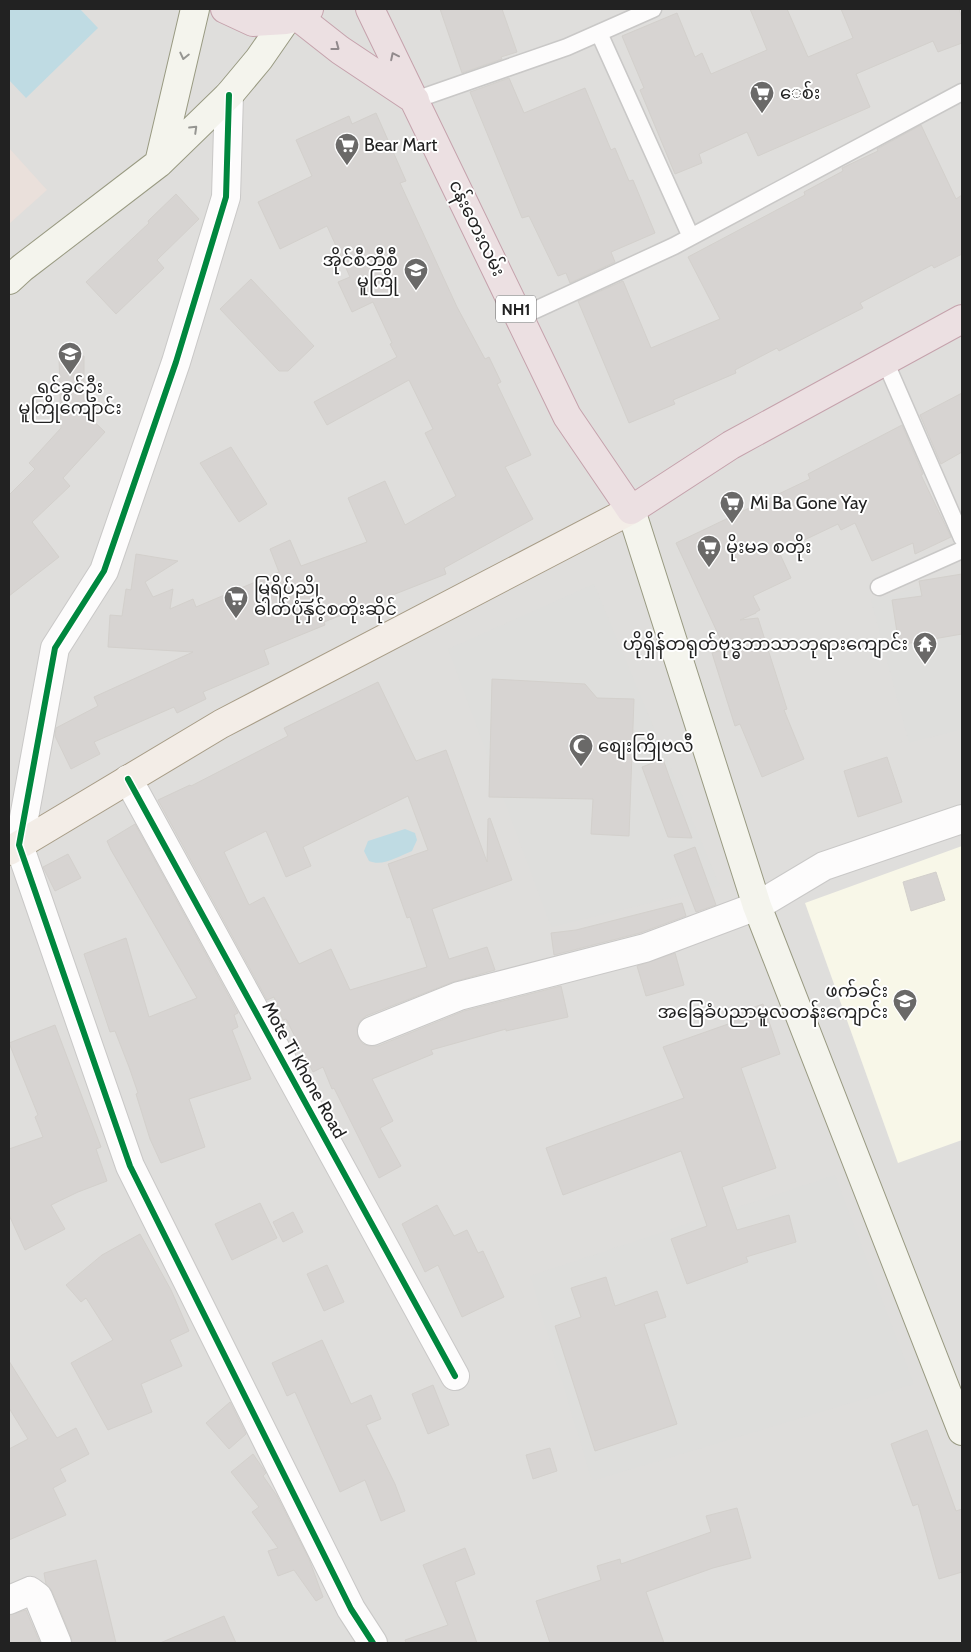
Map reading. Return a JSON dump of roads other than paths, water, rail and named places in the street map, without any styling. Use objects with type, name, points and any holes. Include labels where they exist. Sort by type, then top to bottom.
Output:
[{"type":"highway","points":[[225,9],[253,22],[298,15],[340,50],[416,100]]},
{"type":"highway","name":"ငန်းတေးလမ်း","points":[[370,9],[416,100],[568,416],[631,510]]},
{"type":"highway","points":[[631,510],[730,445],[962,318]]},
{"type":"main road","points":[[159,163],[195,9]]},
{"type":"main road","points":[[9,280],[159,163],[229,94],[298,15]]},
{"type":"main road","points":[[14,848],[221,724],[631,510],[757,906],[962,1431]]},
{"type":"street","points":[[229,94],[226,197],[176,362],[104,571],[55,648],[14,848],[130,1166],[352,1609],[373,1643]]},
{"type":"street","name":"Mote Ti Khone Road","points":[[128,779],[455,1376]]},
{"type":"street","points":[[372,1030],[459,996],[645,948],[757,906],[824,866],[962,819]]},
{"type":"street","points":[[9,1600],[30,1591],[35,1593],[57,1643]]},
{"type":"lane","points":[[416,100],[567,47],[652,9]]},
{"type":"lane","points":[[600,33],[691,237]]},
{"type":"lane","points":[[520,317],[691,237],[962,92]]},
{"type":"lane","points":[[885,361],[962,538]]},
{"type":"lane","points":[[879,587],[962,550]]},
{"type":"water","points":[[9,9],[80,9],[98,28],[26,98],[9,80]]},
{"type":"water","points":[[405,829],[415,833],[417,840],[412,851],[385,862],[369,861],[364,851],[368,841]]},
{"type":"place","name":"ေစ်း","points":[[762,114]]},
{"type":"place","name":"Bear Mart","points":[[347,166]]},
{"type":"place","name":"အိုင်စီဘီစီ မူကြို","points":[[416,291]]},
{"type":"place","name":"ရင်ခွင်ဦး မူကြိုကျောင်း","points":[[70,375]]},
{"type":"place","name":"Mi Ba Gone Yay","points":[[732,524]]},
{"type":"place","name":"မိုးမခ စတိုး","points":[[709,568]]},
{"type":"place","name":"မြရိပ်ညို ဓါတ်ပုံနှင့်စတိုးဆိုင်","points":[[236,619]]},
{"type":"place","name":"ဟိုရှိန်တရုတ်ဗုဒ္ဓဘာသာဘုရားကျောင်း","points":[[925,665]]},
{"type":"place","name":"စျေးကြိုဗလီ","points":[[581,767]]},
{"type":"place","name":"ဖက်ခင်း အခြေခံပညာမူလတန်းကျောင်း","points":[[905,1022]]}]
